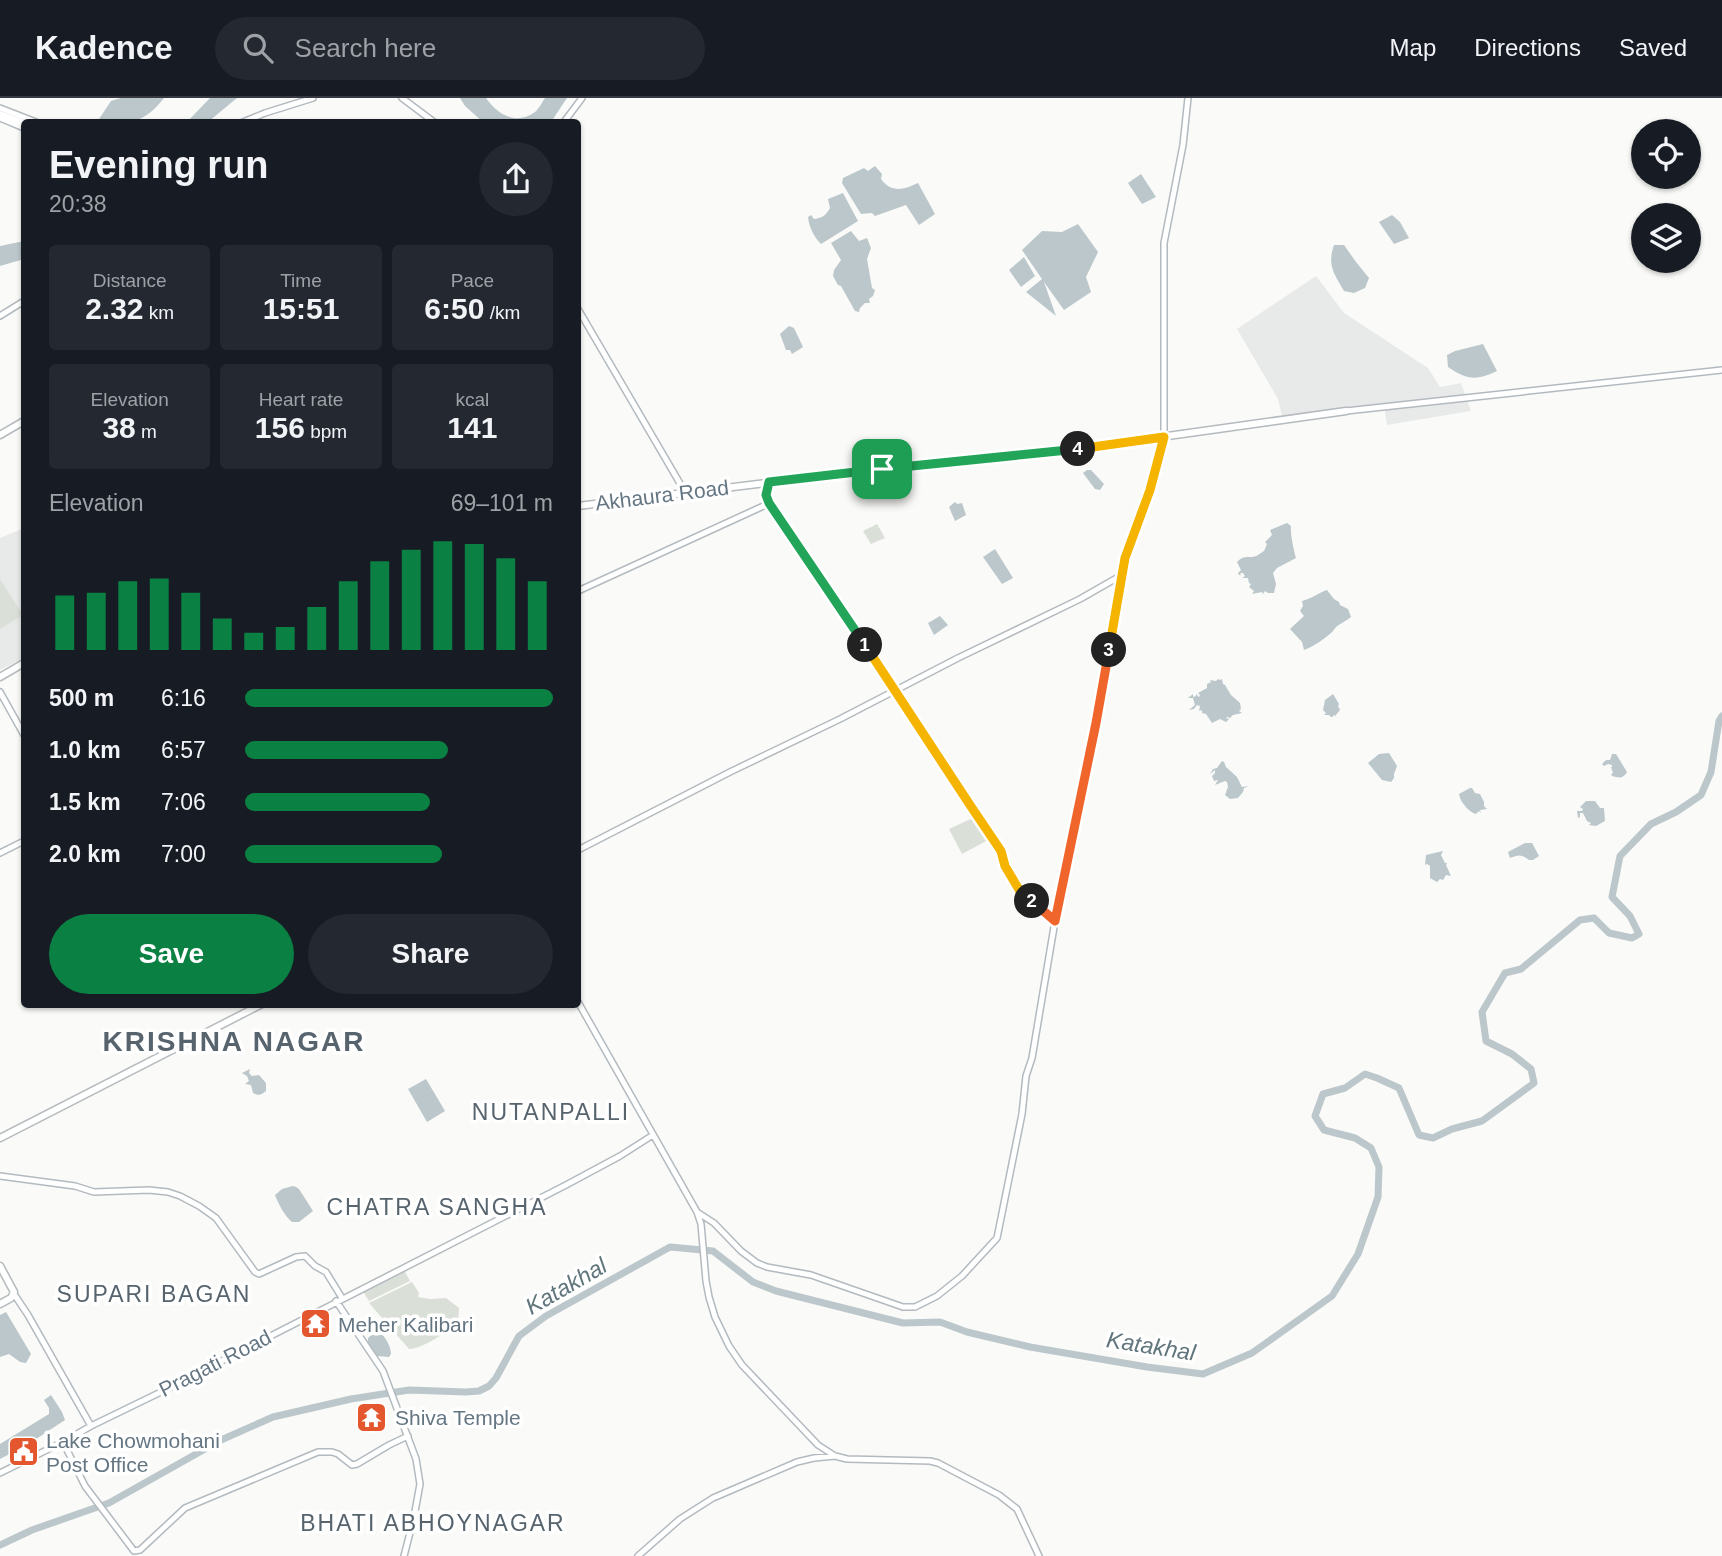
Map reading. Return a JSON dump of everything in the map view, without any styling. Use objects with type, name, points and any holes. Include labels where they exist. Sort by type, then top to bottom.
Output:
[{"type":"main road","points":[[0,116],[21,125]]},
{"type":"main road","name":"Akhaura Road","points":[[581,506],[769,482],[1068,450],[1346,411]]},
{"type":"main road","points":[[0,435],[21,423]]},
{"type":"main road","points":[[0,677],[21,665]]},
{"type":"main road","points":[[0,1138],[254,1008]]},
{"type":"main road","points":[[0,1266],[14,1294],[0,1304]]},
{"type":"street","points":[[250,119],[313,98]]},
{"type":"street","points":[[402,98],[430,119]]},
{"type":"street","points":[[566,119],[582,98]]},
{"type":"street","points":[[697,1212],[714,1223],[757,1264],[811,1275],[903,1307],[915,1307],[937,1296],[962,1276],[997,1238],[1122,575],[1164,437],[1164,243],[1183,145],[1188,98]]},
{"type":"street","points":[[0,108],[28,119]]},
{"type":"street","points":[[1,314],[21,303]]},
{"type":"street","points":[[581,314],[684,492]]},
{"type":"street","points":[[1346,411],[1722,370]]},
{"type":"street","points":[[769,482],[766,495],[769,503],[1001,851],[1005,866],[1021,893],[1055,921]]},
{"type":"street","points":[[581,590],[769,503]]},
{"type":"street","points":[[581,848],[1080,599],[1122,575]]},
{"type":"street","points":[[0,692],[21,730]]},
{"type":"street","points":[[0,853],[21,842]]},
{"type":"street","points":[[581,1007],[697,1212],[712,1307],[736,1357],[818,1446],[835,1456],[847,1459],[938,1463],[999,1495],[1017,1509],[1039,1556]]},
{"type":"street","name":"Pragati Road","points":[[0,1473],[566,1185],[653,1135]]},
{"type":"street","points":[[0,1176],[75,1186],[94,1192],[149,1190],[172,1193],[216,1217],[255,1272],[262,1272],[296,1257],[305,1256],[325,1271],[339,1300],[383,1371],[416,1460],[420,1484],[404,1556]]},
{"type":"street","points":[[14,1294],[91,1426]]},
{"type":"street","points":[[63,1442],[89,1491],[134,1551],[140,1550],[179,1513],[195,1503],[318,1452],[338,1454],[352,1465],[408,1436]]},
{"type":"street","points":[[638,1556],[680,1519],[713,1498],[797,1462],[835,1456]]},
{"type":"shaded area","points":[[121,98],[164,98],[142,118],[99,119],[111,101]]},
{"type":"shaded area","points":[[210,98],[237,98],[212,119],[190,119]]},
{"type":"shaded area","points":[[460,98],[486,98],[501,113],[521,118],[535,112],[545,98],[567,98],[553,119],[480,119]]},
{"type":"shaded area","points":[[875,166],[882,174],[881,179],[889,187],[903,189],[918,183],[935,214],[919,225],[906,205],[875,216],[872,213],[861,214],[842,183],[843,178],[864,168],[868,171]]},
{"type":"shaded area","points":[[1141,174],[1156,197],[1142,204],[1128,183]]},
{"type":"shaded area","points":[[843,193],[858,221],[821,244],[812,232],[808,217],[811,215],[814,219],[824,216],[830,208],[828,199]]},
{"type":"shaded area","points":[[1392,215],[1400,222],[1409,238],[1394,244],[1379,222]]},
{"type":"shaded area","points":[[1078,224],[1098,252],[1086,277],[1091,292],[1064,310],[1044,282],[1056,316],[1026,292],[1042,279],[1022,250],[1042,231],[1062,232]]},
{"type":"shaded area","points":[[851,231],[859,241],[867,238],[871,248],[867,259],[872,288],[875,290],[869,299],[870,303],[865,303],[859,312],[855,311],[833,276],[841,260],[831,243]]},
{"type":"shaded area","points":[[21,242],[21,260],[0,266],[0,246]]},
{"type":"shaded area","points":[[1334,245],[1344,245],[1369,278],[1365,288],[1354,293],[1344,291],[1331,264]]},
{"type":"shaded area","points":[[1024,257],[1035,276],[1021,287],[1009,270]]},
{"type":"shaded area","points":[[1316,276],[1344,313],[1428,368],[1440,387],[1461,383],[1471,411],[1387,425],[1384,405],[1282,416],[1278,399],[1237,329]]},
{"type":"shaded area","points":[[789,326],[794,328],[803,347],[792,354],[790,350],[786,350],[780,334]]},
{"type":"shaded area","points":[[1483,344],[1497,371],[1472,378],[1448,367],[1447,355]]},
{"type":"shaded area","points":[[1091,470],[1104,484],[1100,490],[1095,489],[1083,473]]},
{"type":"shaded area","points":[[955,502],[962,503],[966,515],[955,521],[949,507]]},
{"type":"shaded area","points":[[1287,523],[1291,526],[1296,558],[1273,573],[1276,584],[1274,593],[1265,591],[1263,594],[1252,594],[1254,591],[1249,587],[1251,584],[1248,578],[1242,578],[1245,576],[1243,573],[1238,573],[1241,570],[1237,562],[1264,551],[1267,544],[1265,542],[1272,535],[1270,530]]},
{"type":"shaded area","points":[[877,524],[885,538],[871,544],[863,531]]},
{"type":"shaded area","points":[[21,529],[21,660],[0,670],[0,538]]},
{"type":"shaded area","points":[[995,549],[1013,578],[1002,584],[983,557]]},
{"type":"shaded area","points":[[0,579],[21,612],[21,616],[0,629]]},
{"type":"shaded area","points":[[1327,590],[1340,605],[1348,609],[1351,617],[1304,650],[1302,642],[1290,629],[1304,616],[1300,611],[1302,601]]},
{"type":"shaded area","points":[[940,616],[948,625],[934,635],[928,623]]},
{"type":"shaded area","points":[[1222,679],[1231,695],[1240,703],[1239,711],[1242,713],[1227,717],[1229,719],[1226,722],[1220,719],[1212,723],[1202,710],[1199,711],[1200,706],[1189,710],[1195,705],[1193,698],[1188,698],[1193,694],[1193,697],[1196,694],[1199,697],[1198,693],[1207,688],[1210,680]]},
{"type":"shaded area","points":[[1333,694],[1340,710],[1331,717],[1324,715],[1326,713],[1323,710],[1325,700]]},
{"type":"shaded area","points":[[1389,753],[1397,766],[1391,782],[1382,780],[1368,763],[1379,754]]},
{"type":"shaded area","points":[[1612,754],[1616,754],[1627,772],[1622,777],[1612,776],[1612,765],[1602,764],[1610,760]]},
{"type":"shaded area","points":[[1222,761],[1237,777],[1242,787],[1249,786],[1244,788],[1238,798],[1230,799],[1225,795],[1227,782],[1215,785],[1218,780],[1214,781],[1212,776],[1215,770],[1210,774]]},
{"type":"shaded area","points":[[1470,788],[1480,794],[1484,802],[1487,809],[1480,810],[1481,813],[1471,811],[1461,800],[1459,794]]},
{"type":"shaded area","points":[[1586,801],[1595,801],[1600,808],[1604,808],[1605,821],[1596,826],[1589,825],[1591,823],[1583,813],[1580,813],[1578,818],[1577,811],[1582,811],[1580,807]]},
{"type":"shaded area","points":[[973,818],[990,839],[962,854],[949,829]]},
{"type":"shaded area","points":[[1525,843],[1532,843],[1539,856],[1533,860],[1520,856],[1510,858],[1508,852]]},
{"type":"shaded area","points":[[1443,851],[1441,855],[1451,876],[1446,875],[1443,880],[1437,882],[1430,878],[1430,866],[1425,865],[1426,855]]},
{"type":"shaded area","points":[[250,1069],[252,1076],[259,1075],[266,1083],[266,1091],[261,1094],[253,1093],[251,1085],[245,1084],[249,1081],[242,1073]]},
{"type":"shaded area","points":[[426,1079],[445,1111],[427,1122],[408,1089]]},
{"type":"shaded area","points":[[293,1186],[299,1189],[313,1211],[299,1222],[289,1219],[275,1195],[282,1189]]},
{"type":"shaded area","points":[[404,1270],[410,1281],[369,1301],[362,1290]]},
{"type":"shaded area","points":[[412,1282],[419,1293],[418,1297],[446,1298],[459,1308],[458,1324],[428,1343],[409,1349],[369,1303]]},
{"type":"shaded area","points":[[6,1312],[31,1354],[26,1363],[9,1354],[0,1357],[0,1315]]},
{"type":"shaded area","points":[[376,1331],[382,1334],[388,1344],[391,1354],[389,1357],[377,1356],[368,1342],[368,1338]]},
{"type":"shaded area","points":[[51,1395],[65,1420],[0,1459],[0,1444],[49,1414],[44,1400]]},
{"type":"waterway","name":"Katakhal","points":[[0,1545],[32,1530],[109,1503],[221,1440],[273,1417],[351,1399],[409,1390],[479,1391],[489,1386],[496,1378],[519,1336],[546,1316],[670,1247],[713,1251],[753,1282],[776,1291],[903,1323],[940,1322],[967,1332],[1030,1347],[1203,1374],[1252,1353],[1332,1296],[1358,1254],[1378,1197],[1379,1167],[1371,1148],[1355,1138],[1324,1130],[1315,1116],[1323,1094],[1345,1088],[1365,1074],[1377,1078],[1399,1088],[1419,1135],[1433,1138],[1452,1129],[1482,1121],[1534,1083],[1531,1069],[1512,1054],[1486,1041],[1482,1012],[1505,973],[1521,969],[1580,920],[1594,918],[1609,933],[1632,938],[1639,934],[1630,916],[1612,897],[1620,856],[1651,824],[1676,812],[1701,795],[1711,772],[1722,716]]},
{"type":"place","name":"Meher Kalibari","points":[[315,1324]]},
{"type":"place","name":"Shiva Temple","points":[[372,1417]]},
{"type":"place","name":"Lake Chowmohani Post Office","points":[[23,1452]]},
{"type":"district","name":"KRISHNA NAGAR","points":[[234,1041]]},
{"type":"district","name":"NUTANPALLI","points":[[551,1112]]},
{"type":"district","name":"CHATRA SANGHA","points":[[437,1207]]},
{"type":"district","name":"SUPARI BAGAN","points":[[154,1294]]},
{"type":"district","name":"BHATI ABHOYNAGAR","points":[[433,1523]]},
{"type":"route","points":[[1164,437],[1150,490],[1125,558],[1101,697],[1055,921],[1021,893],[1005,866],[1001,851],[766,497],[769,482],[882,469],[1164,437]]}]
